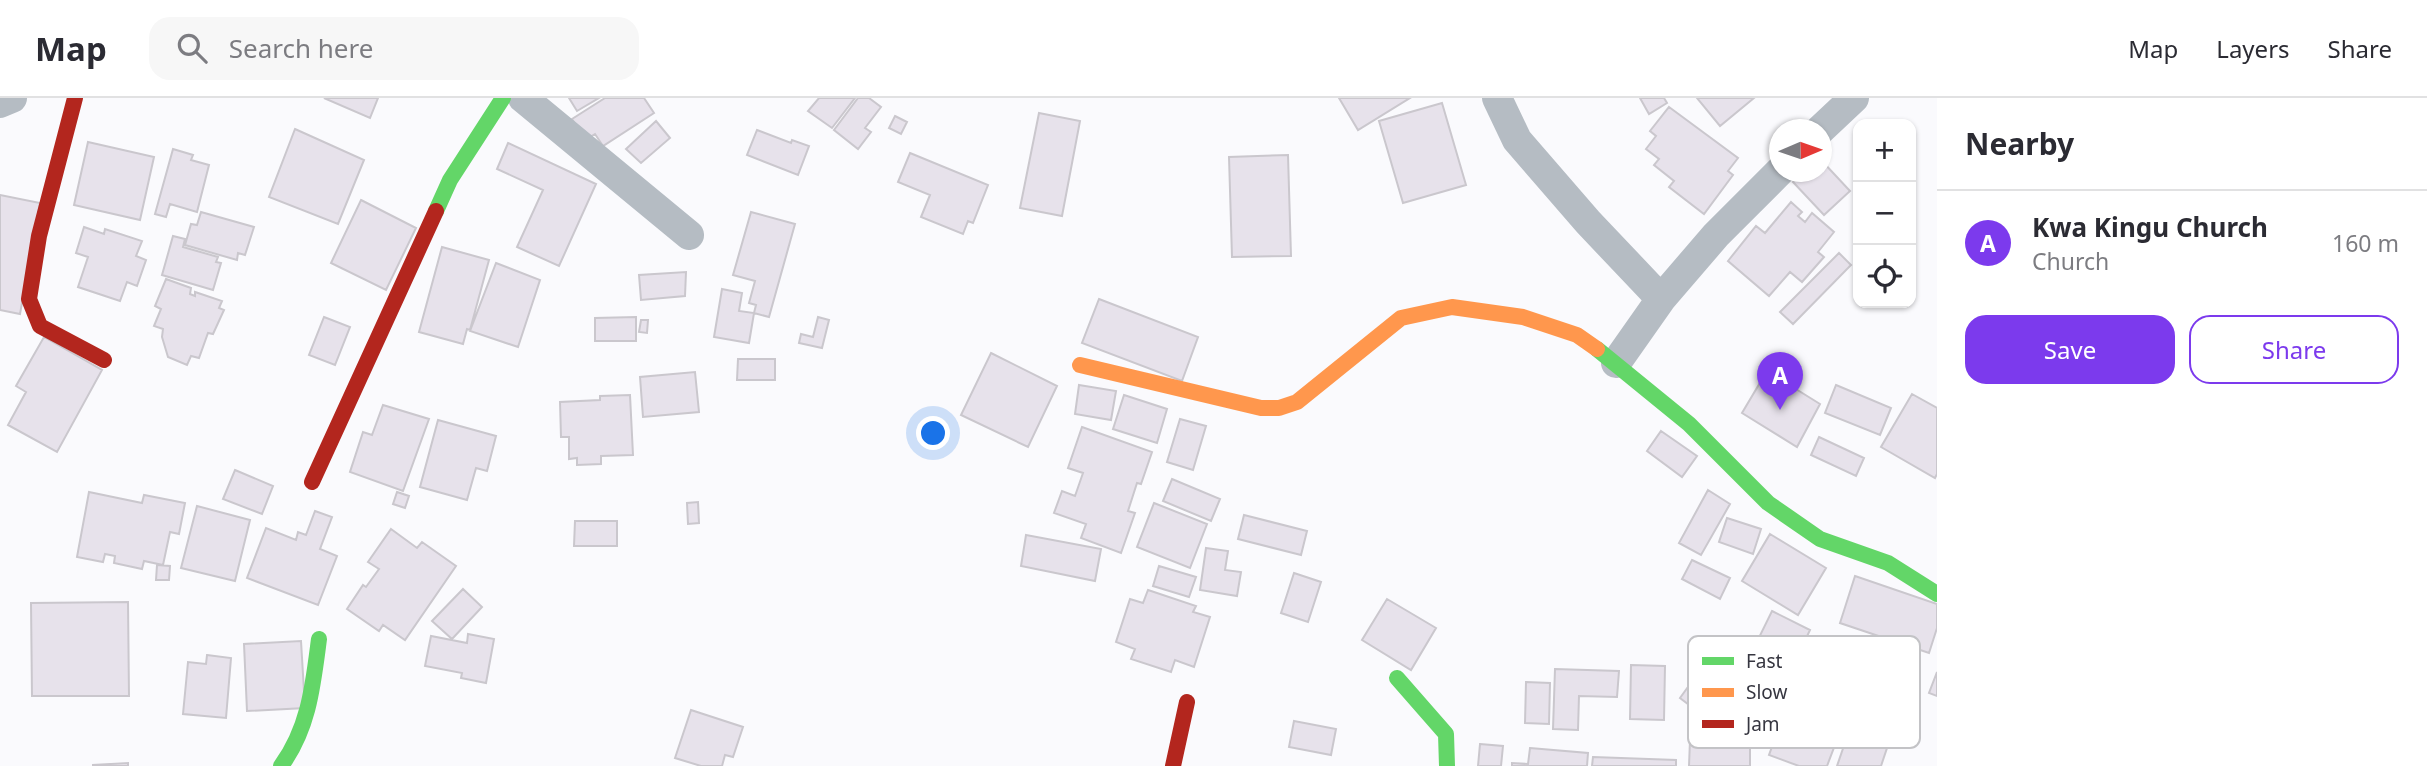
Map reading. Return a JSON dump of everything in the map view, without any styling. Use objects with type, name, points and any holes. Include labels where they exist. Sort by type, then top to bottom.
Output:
[{"type":"street","points":[[0,103],[12,98]]},
{"type":"street","points":[[75,98],[39,236],[29,299],[40,326],[104,360]]},
{"type":"street","points":[[313,482],[450,180],[503,98]]},
{"type":"street","points":[[523,98],[689,235]]},
{"type":"street","points":[[1497,98],[1517,141],[1661,299]]},
{"type":"street","points":[[1832,119],[1854,98]]},
{"type":"street","points":[[1616,363],[1661,299],[1716,235],[1769,182]]},
{"type":"street","points":[[1080,365],[1261,408],[1279,408],[1297,402],[1401,317],[1452,307],[1523,317],[1577,335],[1616,363],[1689,424],[1768,503],[1820,539],[1888,563],[1937,594]]},
{"type":"street","points":[[281,766],[302,736],[311,698],[318,639]]},
{"type":"street","points":[[1397,678],[1446,734],[1447,766]]},
{"type":"street","points":[[1173,766],[1187,702]]},
{"type":"building","points":[[324,98],[378,98],[370,118]]},
{"type":"building","points":[[569,98],[599,98],[577,111]]},
{"type":"building","points":[[605,98],[644,98],[654,113],[603,146],[595,134],[585,140],[572,119]]},
{"type":"building","points":[[819,98],[855,98],[832,128],[808,111]]},
{"type":"building","points":[[858,98],[869,98],[881,107],[865,128],[871,132],[858,149],[834,130]]},
{"type":"building","points":[[1339,98],[1410,98],[1358,130]]},
{"type":"building","points":[[1640,98],[1664,98],[1667,103],[1649,114]]},
{"type":"building","points":[[1697,98],[1754,98],[1720,126]]},
{"type":"building","points":[[1442,103],[1466,185],[1403,203],[1379,121]]},
{"type":"building","points":[[1669,107],[1738,158],[1728,171],[1733,175],[1704,214],[1669,187],[1674,181],[1654,165],[1659,159],[1646,149],[1656,136],[1650,131]]},
{"type":"building","points":[[1039,113],[1080,121],[1062,216],[1020,208]]},
{"type":"building","points":[[895,116],[907,122],[901,134],[889,128]]},
{"type":"building","points":[[656,121],[670,138],[641,163],[626,149]]},
{"type":"building","points":[[295,129],[364,160],[338,224],[269,197]]},
{"type":"building","points":[[757,130],[791,143],[792,140],[809,146],[798,175],[747,155]]},
{"type":"building","points":[[88,142],[154,157],[140,220],[74,205]]},
{"type":"building","points":[[508,143],[596,184],[559,266],[517,247],[543,190],[497,169]]},
{"type":"building","points":[[173,149],[193,155],[191,160],[209,165],[197,212],[170,204],[166,217],[155,214]]},
{"type":"building","points":[[910,153],[988,185],[973,223],[968,221],[963,234],[921,217],[930,195],[898,182]]},
{"type":"building","points":[[1288,155],[1291,256],[1232,257],[1229,157]]},
{"type":"building","points":[[1832,172],[1850,191],[1824,215],[1793,182],[1832,182]]},
{"type":"building","points":[[0,195],[40,203],[20,314],[0,310]]},
{"type":"building","points":[[361,200],[416,228],[386,290],[331,263]]},
{"type":"building","points":[[1791,202],[1802,212],[1798,216],[1805,222],[1812,213],[1834,232],[1818,252],[1824,257],[1802,282],[1790,272],[1769,296],[1728,261],[1756,226],[1765,233]]},
{"type":"building","points":[[201,212],[254,227],[245,255],[238,253],[237,260],[185,245],[191,224],[197,225]]},
{"type":"building","points":[[751,212],[795,224],[769,317],[754,313],[756,305],[749,303],[755,281],[733,275]]},
{"type":"building","points":[[84,227],[104,234],[105,229],[142,241],[136,256],[146,260],[137,286],[127,282],[120,301],[78,287],[88,257],[76,253]]},
{"type":"building","points":[[173,236],[185,239],[183,247],[218,257],[216,262],[221,263],[213,290],[162,275]]},
{"type":"building","points":[[442,247],[489,260],[470,330],[467,329],[463,344],[419,332]]},
{"type":"building","points":[[1839,253],[1851,265],[1793,324],[1780,312]]},
{"type":"building","points":[[496,263],[540,280],[518,347],[470,331]]},
{"type":"building","points":[[686,272],[685,296],[641,300],[639,275]]},
{"type":"building","points":[[166,279],[191,288],[190,294],[195,296],[195,292],[222,301],[219,308],[224,310],[213,334],[208,333],[199,358],[191,356],[187,365],[168,357],[162,337],[163,329],[154,326],[161,309],[155,306]]},
{"type":"building","points":[[722,289],[742,293],[739,311],[754,313],[749,343],[714,337]]},
{"type":"building","points":[[1099,299],[1198,337],[1182,381],[1082,343]]},
{"type":"building","points":[[324,317],[350,327],[335,365],[309,355]]},
{"type":"building","points":[[636,317],[636,341],[595,341],[595,318]]},
{"type":"building","points":[[818,317],[829,320],[822,348],[799,343],[801,334],[813,337]]},
{"type":"building","points":[[641,320],[648,320],[647,333],[639,332]]},
{"type":"building","points":[[44,337],[102,370],[57,452],[8,425],[26,392],[16,386]]},
{"type":"building","points":[[991,353],[1057,386],[1028,447],[961,415]]},
{"type":"building","points":[[738,359],[775,359],[775,380],[737,380]]},
{"type":"building","points":[[1767,371],[1820,404],[1797,447],[1742,413]]},
{"type":"building","points":[[695,372],[699,412],[643,417],[640,377]]},
{"type":"building","points":[[1079,385],[1116,391],[1111,420],[1075,414]]},
{"type":"building","points":[[1836,385],[1891,408],[1880,435],[1825,413]]},
{"type":"building","points":[[1912,394],[1937,408],[1935,478],[1881,447]]},
{"type":"building","points":[[630,395],[633,455],[601,456],[601,464],[577,465],[577,458],[569,459],[569,437],[561,437],[560,402]]},
{"type":"building","points":[[1124,395],[1167,409],[1157,443],[1113,429]]},
{"type":"building","points":[[383,405],[429,419],[403,491],[350,472],[363,432],[372,435]]},
{"type":"building","points":[[1180,419],[1206,426],[1193,470],[1167,462]]},
{"type":"building","points":[[438,420],[496,436],[487,471],[476,468],[467,500],[420,487]]},
{"type":"building","points":[[1082,427],[1152,452],[1141,484],[1137,483],[1128,511],[1135,513],[1121,553],[1081,538],[1086,524],[1054,513],[1062,491],[1075,496],[1083,473],[1068,468]]},
{"type":"building","points":[[1661,431],[1697,456],[1682,477],[1647,451]]},
{"type":"building","points":[[1819,437],[1864,458],[1856,476],[1811,455]]},
{"type":"building","points":[[235,470],[273,486],[262,514],[223,499]]},
{"type":"building","points":[[1172,479],[1220,499],[1211,521],[1163,501]]},
{"type":"building","points":[[1708,490],[1730,504],[1701,555],[1679,543]]},
{"type":"building","points":[[89,492],[142,503],[144,495],[185,503],[179,534],[170,532],[163,565],[144,561],[142,569],[114,563],[115,556],[105,554],[103,562],[77,557]]},
{"type":"building","points":[[397,492],[409,496],[405,508],[393,504]]},
{"type":"building","points":[[698,502],[699,523],[688,524],[687,503]]},
{"type":"building","points":[[1154,503],[1207,524],[1190,568],[1137,547]]},
{"type":"building","points":[[197,506],[250,520],[235,581],[181,568]]},
{"type":"building","points":[[315,511],[332,517],[320,549],[337,556],[318,605],[247,578],[266,528],[296,540],[298,532],[306,535]]},
{"type":"building","points":[[1244,515],[1307,531],[1301,555],[1238,539]]},
{"type":"building","points":[[1727,518],[1761,529],[1753,554],[1719,542]]},
{"type":"building","points":[[575,521],[617,521],[617,546],[574,546]]},
{"type":"building","points":[[391,529],[417,548],[422,542],[456,566],[405,640],[383,625],[379,631],[347,609],[363,585],[366,587],[379,569],[368,562]]},
{"type":"building","points":[[1770,534],[1826,568],[1798,615],[1742,581]]},
{"type":"building","points":[[1026,535],[1101,549],[1095,581],[1021,566]]},
{"type":"building","points":[[1206,548],[1228,551],[1225,570],[1241,572],[1237,596],[1200,590]]},
{"type":"building","points":[[1692,560],[1730,578],[1720,599],[1682,579]]},
{"type":"building","points":[[157,565],[170,566],[169,580],[156,580]]},
{"type":"building","points":[[1159,566],[1196,577],[1189,597],[1153,586]]},
{"type":"building","points":[[1294,573],[1321,582],[1308,622],[1281,613]]},
{"type":"building","points":[[1855,576],[1937,604],[1937,628],[1929,653],[1920,650],[1920,636],[1879,636],[1840,623]]},
{"type":"building","points":[[463,589],[482,607],[452,639],[432,621]]},
{"type":"building","points":[[1148,590],[1196,606],[1193,612],[1210,617],[1194,667],[1175,660],[1171,672],[1131,659],[1135,649],[1116,642],[1130,599],[1143,603]]},
{"type":"building","points":[[1387,599],[1436,628],[1411,670],[1362,640]]},
{"type":"building","points":[[128,602],[129,696],[32,696],[31,603]]},
{"type":"building","points":[[1772,611],[1810,630],[1807,636],[1760,636]]},
{"type":"building","points":[[468,634],[494,639],[486,683],[461,678],[462,673],[425,666],[431,636],[467,643]]},
{"type":"building","points":[[301,641],[305,708],[247,711],[244,644]]},
{"type":"building","points":[[207,655],[231,658],[226,718],[183,714],[188,662],[206,664]]},
{"type":"building","points":[[1631,665],[1665,666],[1664,720],[1630,719]]},
{"type":"building","points":[[1555,669],[1619,671],[1617,697],[1579,696],[1578,730],[1553,729]]},
{"type":"building","points":[[1937,672],[1937,696],[1929,693]]},
{"type":"building","points":[[1526,682],[1550,683],[1549,724],[1525,723]]},
{"type":"building","points":[[1688,687],[1688,704],[1680,698]]},
{"type":"building","points":[[691,710],[743,727],[733,757],[725,755],[722,766],[701,766],[675,758]]},
{"type":"building","points":[[1294,721],[1336,729],[1331,755],[1289,747]]},
{"type":"building","points":[[1480,744],[1503,746],[1501,766],[1478,766]]},
{"type":"building","points":[[1530,748],[1588,753],[1587,766],[1512,766],[1512,763],[1528,764]]},
{"type":"building","points":[[1690,748],[1750,748],[1750,766],[1689,766]]},
{"type":"building","points":[[1772,748],[1834,748],[1827,766],[1799,766],[1769,755]]},
{"type":"building","points":[[1843,748],[1887,748],[1881,766],[1837,766]]},
{"type":"building","points":[[1593,757],[1676,760],[1676,766],[1592,766]]},
{"type":"building","points":[[128,763],[128,766],[93,766],[93,765]]},
{"type":"traffic: fast","points":[[436,211],[450,180],[503,98]]},
{"type":"traffic: fast","points":[[1597,349],[1689,424],[1768,503],[1820,539],[1888,563],[1937,594]]},
{"type":"traffic: fast","points":[[281,766],[304,721],[312,689],[319,639]]},
{"type":"traffic: fast","points":[[1397,678],[1446,734],[1447,766]]},
{"type":"traffic: slow","points":[[1080,365],[1261,408],[1279,408],[1297,402],[1401,318],[1452,307],[1523,317],[1577,335],[1597,349]]},
{"type":"traffic: jam","points":[[75,98],[39,236],[29,299],[40,326],[104,360]]},
{"type":"traffic: jam","points":[[312,482],[436,211]]},
{"type":"traffic: jam","points":[[1173,766],[1187,702]]},
{"type":"place","name":"Kwa Kingu Church","points":[[1780,410]]}]
